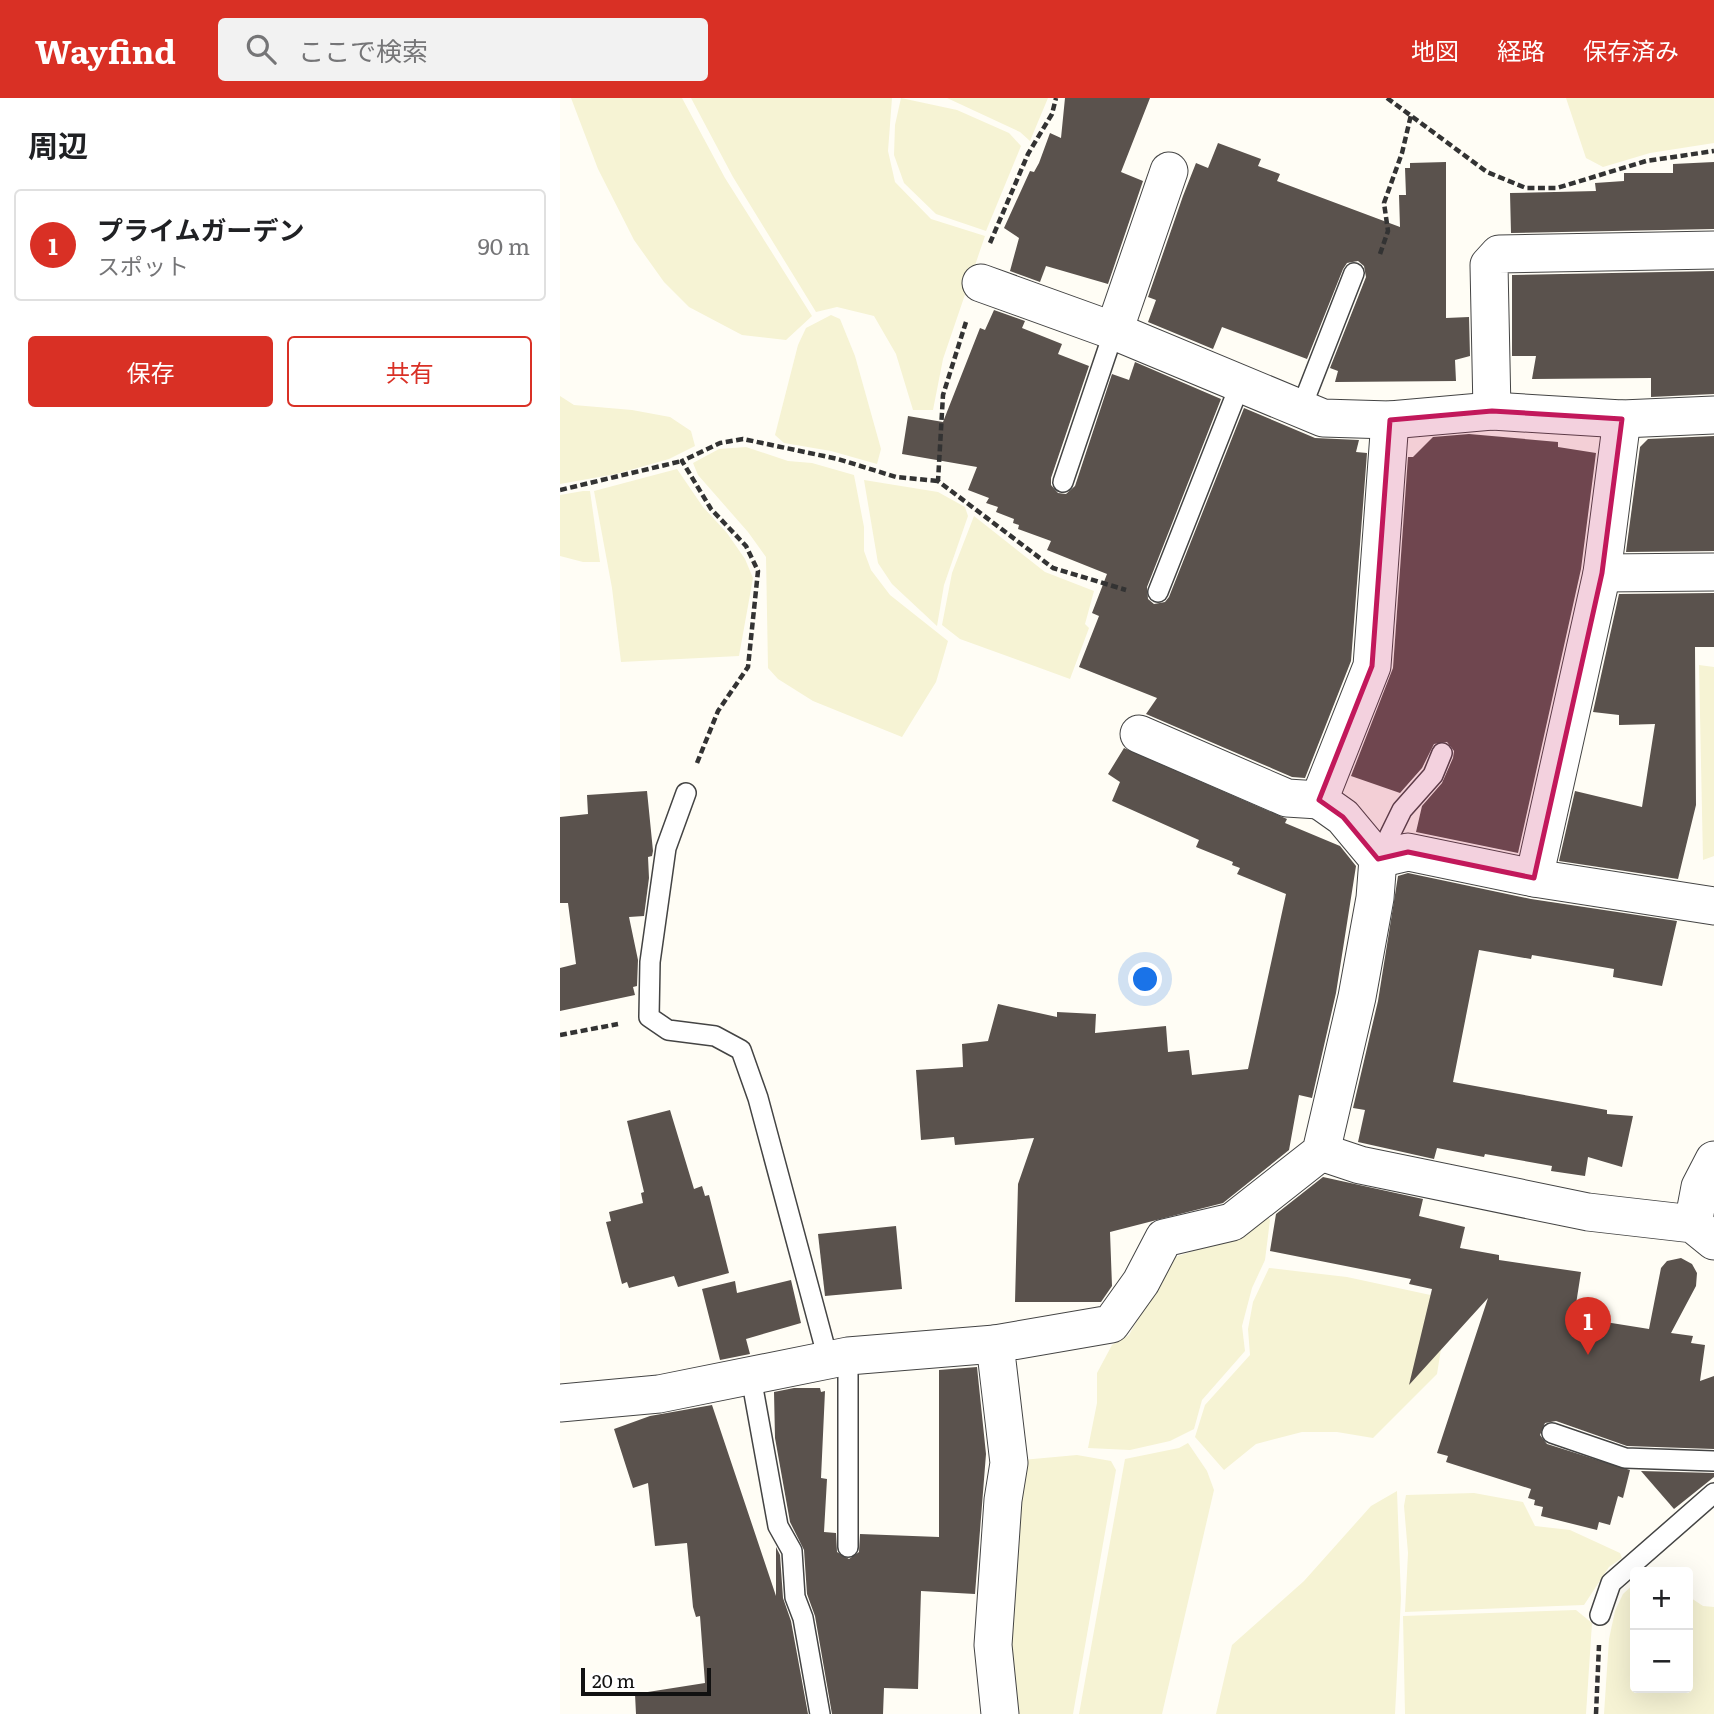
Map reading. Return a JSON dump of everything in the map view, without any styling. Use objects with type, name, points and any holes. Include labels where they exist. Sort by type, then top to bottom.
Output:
[{"type":"street","points":[[1114,331],[1169,171]]},
{"type":"street","points":[[1492,411],[1489,265],[1499,254],[1714,250]]},
{"type":"street","points":[[981,283],[1114,331],[1302,406],[1323,418],[1390,420],[1492,411],[1622,419],[1714,415]]},
{"type":"street","points":[[1534,878],[1602,573],[1622,419]]},
{"type":"street","points":[[1319,800],[1372,666],[1390,420]]},
{"type":"street","points":[[1602,573],[1714,572]]},
{"type":"street","points":[[560,1403],[659,1394],[838,1357],[995,1344],[1111,1324],[1141,1282],[1164,1238],[1232,1222],[1321,1152],[1357,997],[1375,898],[1378,859],[1343,817],[1319,800],[1287,798],[1139,734]]},
{"type":"street","points":[[1378,859],[1408,852],[1534,878],[1714,906]]},
{"type":"street","points":[[1321,1152],[1360,1166],[1704,1233],[1700,1187],[1714,1160]]},
{"type":"street","points":[[995,1344],[1009,1463],[1003,1500],[993,1645],[1000,1714]]},
{"type":"lane","points":[[1302,406],[1354,273]]},
{"type":"lane","points":[[1063,482],[1114,331]]},
{"type":"lane","points":[[1157,592],[1241,382]]},
{"type":"lane","points":[[1378,859],[1402,810],[1433,775],[1442,753]]},
{"type":"lane","points":[[685,793],[666,848],[650,962],[649,1017],[668,1030],[715,1036],[740,1050],[758,1098],[838,1357],[848,1547]]},
{"type":"lane","points":[[751,1377],[778,1526],[792,1550],[795,1597],[803,1618],[820,1714]]},
{"type":"lane","points":[[1552,1433],[1625,1458],[1714,1461]]},
{"type":"lane","points":[[1600,1615],[1611,1583],[1714,1493]]},
{"type":"path","points":[[938,481],[943,395],[981,283],[990,243],[1007,201],[1052,114],[1056,98]]},
{"type":"path","points":[[1387,98],[1487,172],[1526,188],[1558,188],[1646,161],[1714,151]]},
{"type":"path","points":[[1380,256],[1388,230],[1384,203],[1402,153],[1411,116]]},
{"type":"path","points":[[560,491],[682,461],[720,443],[743,439],[838,459],[896,477],[938,481],[1053,568],[1140,595],[1157,592]]},
{"type":"path","points":[[682,461],[711,509],[746,546],[758,571],[748,667],[718,711],[685,793]]},
{"type":"path","points":[[560,1035],[649,1017]]},
{"type":"path","points":[[1596,1714],[1600,1615]]},
{"type":"highlighted area","points":[[1492,411],[1622,419],[1602,573],[1534,878],[1408,852],[1378,859],[1343,817],[1319,800],[1372,666],[1390,420]]},
{"type":"shaded area","points":[[571,98],[682,98],[725,178],[812,316],[786,340],[742,335],[689,307],[664,282],[634,240],[598,169]]},
{"type":"shaded area","points":[[691,98],[892,98],[888,151],[895,182],[931,219],[985,236],[943,359],[933,410],[913,410],[896,354],[874,316],[837,307],[816,312],[733,177]]},
{"type":"shaded area","points":[[901,98],[957,110],[1009,133],[1021,146],[986,231],[936,214],[904,183],[894,155],[895,125]]},
{"type":"shaded area","points":[[947,98],[1048,98],[1030,141],[1020,132]]},
{"type":"shaded area","points":[[1566,98],[1714,98],[1714,143],[1650,153],[1603,167],[1586,158]]},
{"type":"shaded area","points":[[831,315],[840,319],[855,356],[881,449],[877,464],[831,451],[784,443],[775,435],[798,345],[806,328]]},
{"type":"shaded area","points":[[560,396],[574,405],[632,410],[670,417],[691,431],[695,446],[669,459],[616,474],[560,484]]},
{"type":"shaded area","points":[[746,447],[788,461],[812,463],[854,475],[864,527],[864,551],[871,570],[890,595],[948,641],[936,682],[902,737],[813,701],[778,679],[768,668],[766,557],[748,532],[698,475],[693,463],[719,449]]},
{"type":"shaded area","points":[[677,469],[703,507],[727,533],[745,559],[753,578],[739,656],[621,662],[612,588],[594,491]]},
{"type":"shaded area","points":[[864,480],[938,492],[965,507],[968,516],[944,585],[937,626],[892,584],[878,563]]},
{"type":"shaded area","points":[[590,491],[600,562],[583,562],[560,556],[560,495]]},
{"type":"shaded area","points":[[974,516],[1045,572],[1094,591],[1085,624],[1089,628],[1070,679],[960,639],[942,625],[952,573]]},
{"type":"shaded area","points":[[1699,665],[1714,667],[1714,856],[1703,860]]},
{"type":"shaded area","points":[[1265,1213],[1270,1220],[1265,1260],[1252,1288],[1242,1326],[1245,1351],[1202,1400],[1194,1429],[1170,1441],[1130,1450],[1088,1448],[1097,1403],[1097,1373],[1112,1345],[1129,1335],[1172,1258],[1209,1246]]},
{"type":"shaded area","points":[[1269,1268],[1347,1277],[1449,1299],[1437,1374],[1373,1438],[1337,1432],[1302,1432],[1256,1444],[1224,1470],[1195,1437],[1205,1405],[1250,1355],[1248,1329],[1253,1302]]},
{"type":"shaded area","points":[[1188,1443],[1207,1471],[1214,1490],[1162,1714],[1079,1714],[1125,1459],[1179,1448]]},
{"type":"shaded area","points":[[1077,1455],[1111,1461],[1116,1470],[1073,1714],[1008,1714],[1005,1688],[1022,1460]]},
{"type":"shaded area","points":[[1397,1491],[1401,1598],[1395,1714],[1216,1714],[1232,1645],[1304,1581],[1371,1506]]},
{"type":"shaded area","points":[[1474,1493],[1523,1502],[1535,1526],[1570,1530],[1620,1553],[1622,1558],[1609,1567],[1584,1605],[1405,1612],[1408,1553],[1404,1506],[1406,1495]]},
{"type":"shaded area","points":[[1630,1588],[1630,1693],[1693,1693],[1693,1599],[1703,1606],[1714,1607],[1714,1714],[1604,1714],[1609,1639],[1615,1611],[1623,1594]]},
{"type":"shaded area","points":[[1576,1610],[1592,1623],[1586,1714],[1405,1714],[1403,1616]]},
{"type":"building","points":[[1065,98],[1150,98],[1121,172],[1143,181],[1108,284],[1046,266],[1040,282],[1010,271],[1019,238],[1004,228],[1030,171],[1034,172],[1039,163],[1050,133],[1061,138]]},
{"type":"building","points":[[1218,143],[1261,159],[1258,166],[1280,174],[1277,181],[1400,227],[1399,195],[1406,195],[1405,168],[1410,168],[1410,163],[1446,162],[1446,318],[1469,317],[1470,356],[1455,360],[1456,381],[1335,382],[1338,371],[1330,368],[1366,277],[1364,266],[1358,261],[1347,263],[1343,269],[1307,359],[1222,327],[1213,349],[1148,322],[1156,300],[1148,297],[1183,196],[1196,163],[1208,168]]},
{"type":"building","points":[[1714,162],[1714,229],[1511,233],[1510,193],[1596,191],[1595,183],[1624,181],[1624,173],[1673,173],[1673,164]]},
{"type":"building","points":[[1714,271],[1714,394],[1651,397],[1651,378],[1532,379],[1536,356],[1512,356],[1512,275]]},
{"type":"building","points":[[994,310],[1025,321],[1022,328],[1062,344],[1058,354],[1089,366],[1051,478],[1051,485],[1058,493],[1066,494],[1075,486],[1112,374],[1129,380],[1135,362],[1221,399],[1147,587],[1148,599],[1154,604],[1165,602],[1169,597],[1244,408],[1315,438],[1359,440],[1356,452],[1367,453],[1351,661],[1305,778],[1292,777],[1146,714],[1157,698],[1079,667],[1099,616],[1092,613],[1107,574],[1047,550],[1051,541],[1018,529],[1019,525],[1013,523],[1014,519],[996,512],[998,507],[986,503],[989,498],[968,490],[977,467],[902,454],[908,416],[943,422],[980,328],[985,330]]},
{"type":"building","points":[[1469,434],[1558,442],[1558,447],[1596,453],[1581,569],[1518,853],[1416,832],[1422,806],[1442,783],[1453,758],[1454,751],[1447,742],[1434,744],[1422,768],[1400,793],[1351,776],[1393,668],[1408,457],[1413,457],[1433,437]]},
{"type":"building","points":[[1714,436],[1714,551],[1626,552],[1640,447],[1648,439]]},
{"type":"building","points":[[1714,593],[1714,647],[1695,647],[1696,805],[1678,879],[1559,861],[1575,791],[1642,807],[1655,724],[1619,725],[1619,715],[1593,712],[1619,594]]},
{"type":"building","points":[[1124,748],[1287,819],[1285,823],[1340,846],[1356,866],[1336,993],[1312,1098],[1299,1095],[1289,1150],[1223,1203],[1110,1232],[1112,1286],[1101,1302],[1015,1302],[1018,1184],[1034,1138],[955,1145],[954,1137],[921,1140],[916,1070],[963,1067],[962,1044],[988,1041],[998,1004],[1057,1017],[1057,1012],[1096,1014],[1095,1033],[1166,1026],[1168,1052],[1189,1050],[1192,1075],[1248,1069],[1286,894],[1237,874],[1240,868],[1232,865],[1233,862],[1196,847],[1199,840],[1112,801],[1120,782],[1108,774]]},
{"type":"building","points":[[647,791],[653,851],[652,856],[648,857],[649,878],[644,916],[629,917],[638,960],[637,986],[633,987],[635,995],[560,1011],[560,968],[576,964],[568,903],[560,903],[560,817],[588,814],[587,795]]},
{"type":"building","points":[[1408,873],[1531,899],[1677,921],[1662,986],[1613,977],[1614,969],[1532,955],[1531,959],[1479,950],[1453,1082],[1607,1110],[1607,1114],[1633,1116],[1622,1167],[1588,1157],[1585,1176],[1551,1171],[1552,1166],[1485,1154],[1484,1157],[1437,1148],[1434,1159],[1358,1142],[1365,1110],[1353,1108],[1378,1001],[1398,876]]},
{"type":"building","points":[[670,1110],[694,1189],[702,1186],[705,1196],[709,1195],[729,1273],[678,1287],[674,1276],[629,1288],[627,1282],[622,1284],[606,1222],[611,1221],[609,1212],[643,1203],[641,1193],[644,1192],[627,1121]]},
{"type":"building","points":[[1323,1177],[1423,1199],[1419,1216],[1465,1227],[1460,1248],[1499,1255],[1499,1260],[1581,1272],[1574,1317],[1649,1329],[1661,1268],[1667,1261],[1681,1258],[1692,1264],[1697,1273],[1696,1286],[1671,1333],[1693,1336],[1691,1343],[1705,1345],[1700,1381],[1714,1376],[1714,1449],[1627,1446],[1556,1421],[1545,1423],[1540,1435],[1547,1444],[1630,1470],[1623,1498],[1618,1496],[1610,1525],[1599,1522],[1597,1530],[1541,1516],[1543,1507],[1534,1505],[1535,1500],[1528,1498],[1531,1489],[1446,1462],[1448,1456],[1437,1453],[1488,1298],[1409,1385],[1432,1289],[1409,1284],[1411,1279],[1270,1251],[1276,1214]]},
{"type":"building","points":[[896,1226],[902,1289],[825,1296],[818,1234]]},
{"type":"building","points":[[791,1280],[801,1323],[746,1339],[750,1354],[720,1360],[702,1289],[735,1281],[737,1293]]},
{"type":"building","points":[[977,1367],[986,1454],[975,1594],[921,1591],[918,1689],[884,1688],[883,1714],[832,1714],[815,1616],[807,1594],[804,1550],[790,1522],[775,1438],[774,1392],[794,1388],[820,1388],[821,1392],[825,1391],[821,1478],[827,1479],[824,1532],[836,1533],[837,1552],[849,1559],[859,1552],[860,1534],[939,1537],[939,1370]]},
{"type":"building","points":[[712,1405],[776,1596],[776,1547],[780,1555],[783,1598],[791,1621],[808,1714],[636,1714],[635,1694],[705,1683],[700,1616],[696,1617],[693,1607],[687,1543],[655,1546],[648,1483],[633,1488],[614,1429],[650,1416]]},
{"type":"building","points":[[1641,1471],[1714,1473],[1714,1477],[1674,1509]]},
{"type":"place","name":"プライムガーデン","points":[[1588,1355]]}]
